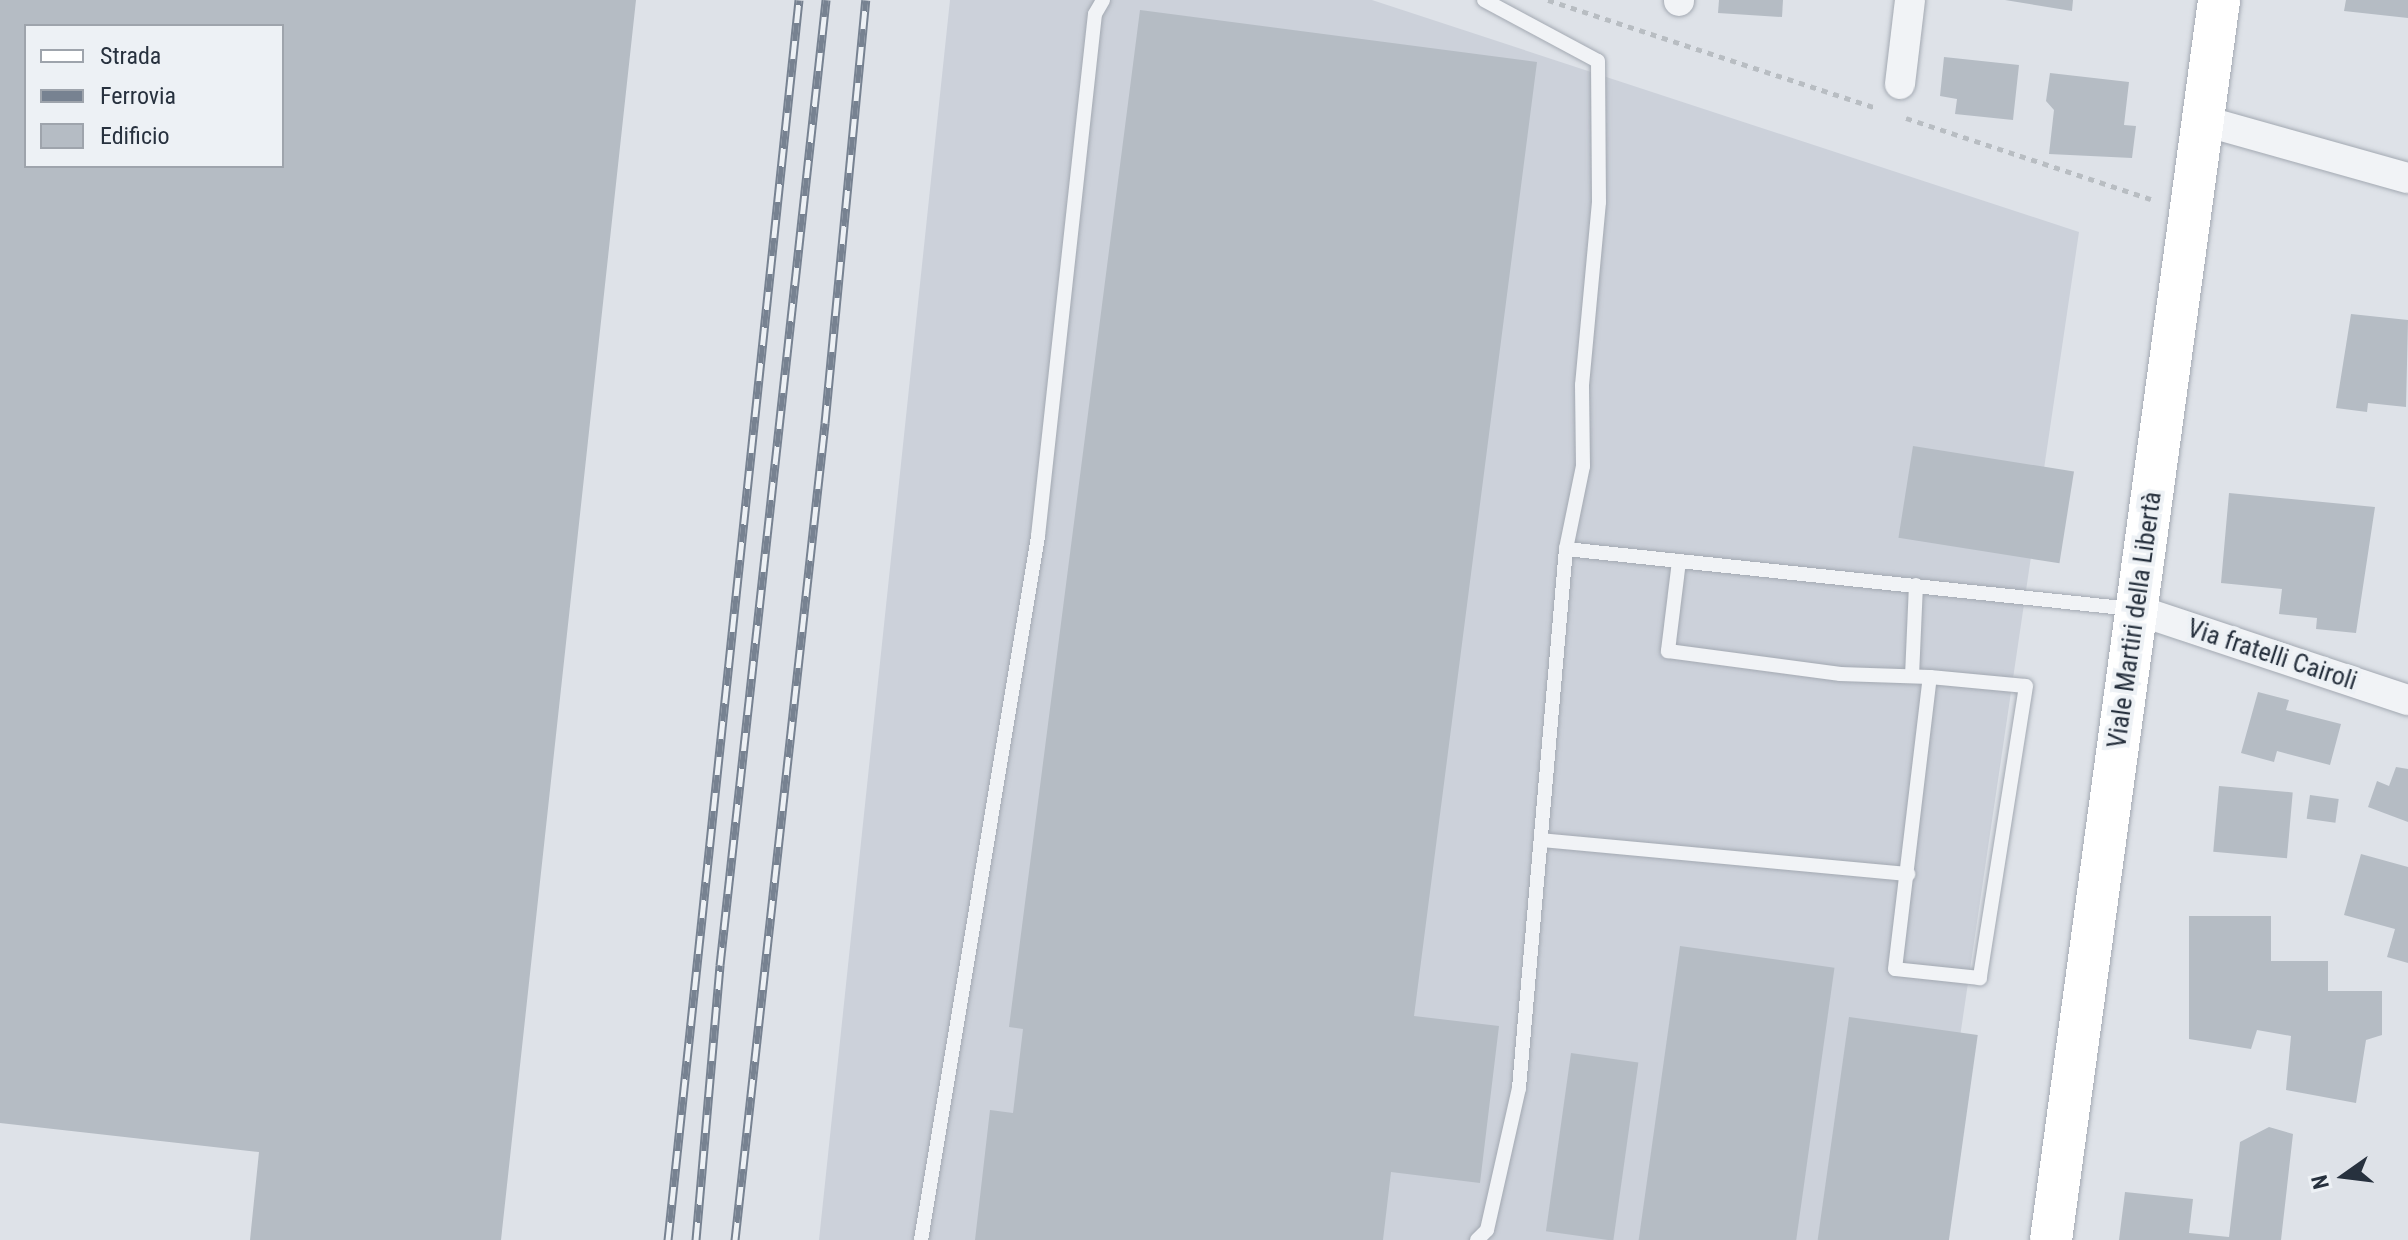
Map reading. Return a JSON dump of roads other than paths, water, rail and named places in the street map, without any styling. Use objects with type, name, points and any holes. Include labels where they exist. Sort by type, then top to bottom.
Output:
[{"type":"street","points":[[1900,84],[1910,0]]},
{"type":"street","name":"Viale Martiri della Libertà","points":[[2051,1240],[2219,0]]},
{"type":"street","points":[[2201,120],[2408,178]]},
{"type":"street","name":"Via fratelli Cairoli","points":[[2137,610],[2408,700]]},
{"type":"lane","points":[[921,1240],[1038,536],[1095,14],[1103,0]]},
{"type":"lane","points":[[1477,1240],[1487,1230],[1519,1088],[1566,549],[1583,466],[1582,385],[1599,202],[1598,61],[1484,0]]},
{"type":"lane","points":[[1566,549],[2137,610]]},
{"type":"lane","points":[[1679,561],[1668,651],[1840,674],[1930,677],[2026,686],[1980,978],[1895,969],[1930,677]]},
{"type":"lane","points":[[1912,676],[1916,585]]},
{"type":"lane","points":[[1541,840],[1908,874]]},
{"type":"railway","points":[[668,1240],[799,0]]},
{"type":"railway","points":[[696,1240],[720,965],[826,0]]},
{"type":"railway","points":[[735,1240],[825,423],[866,0]]}]
